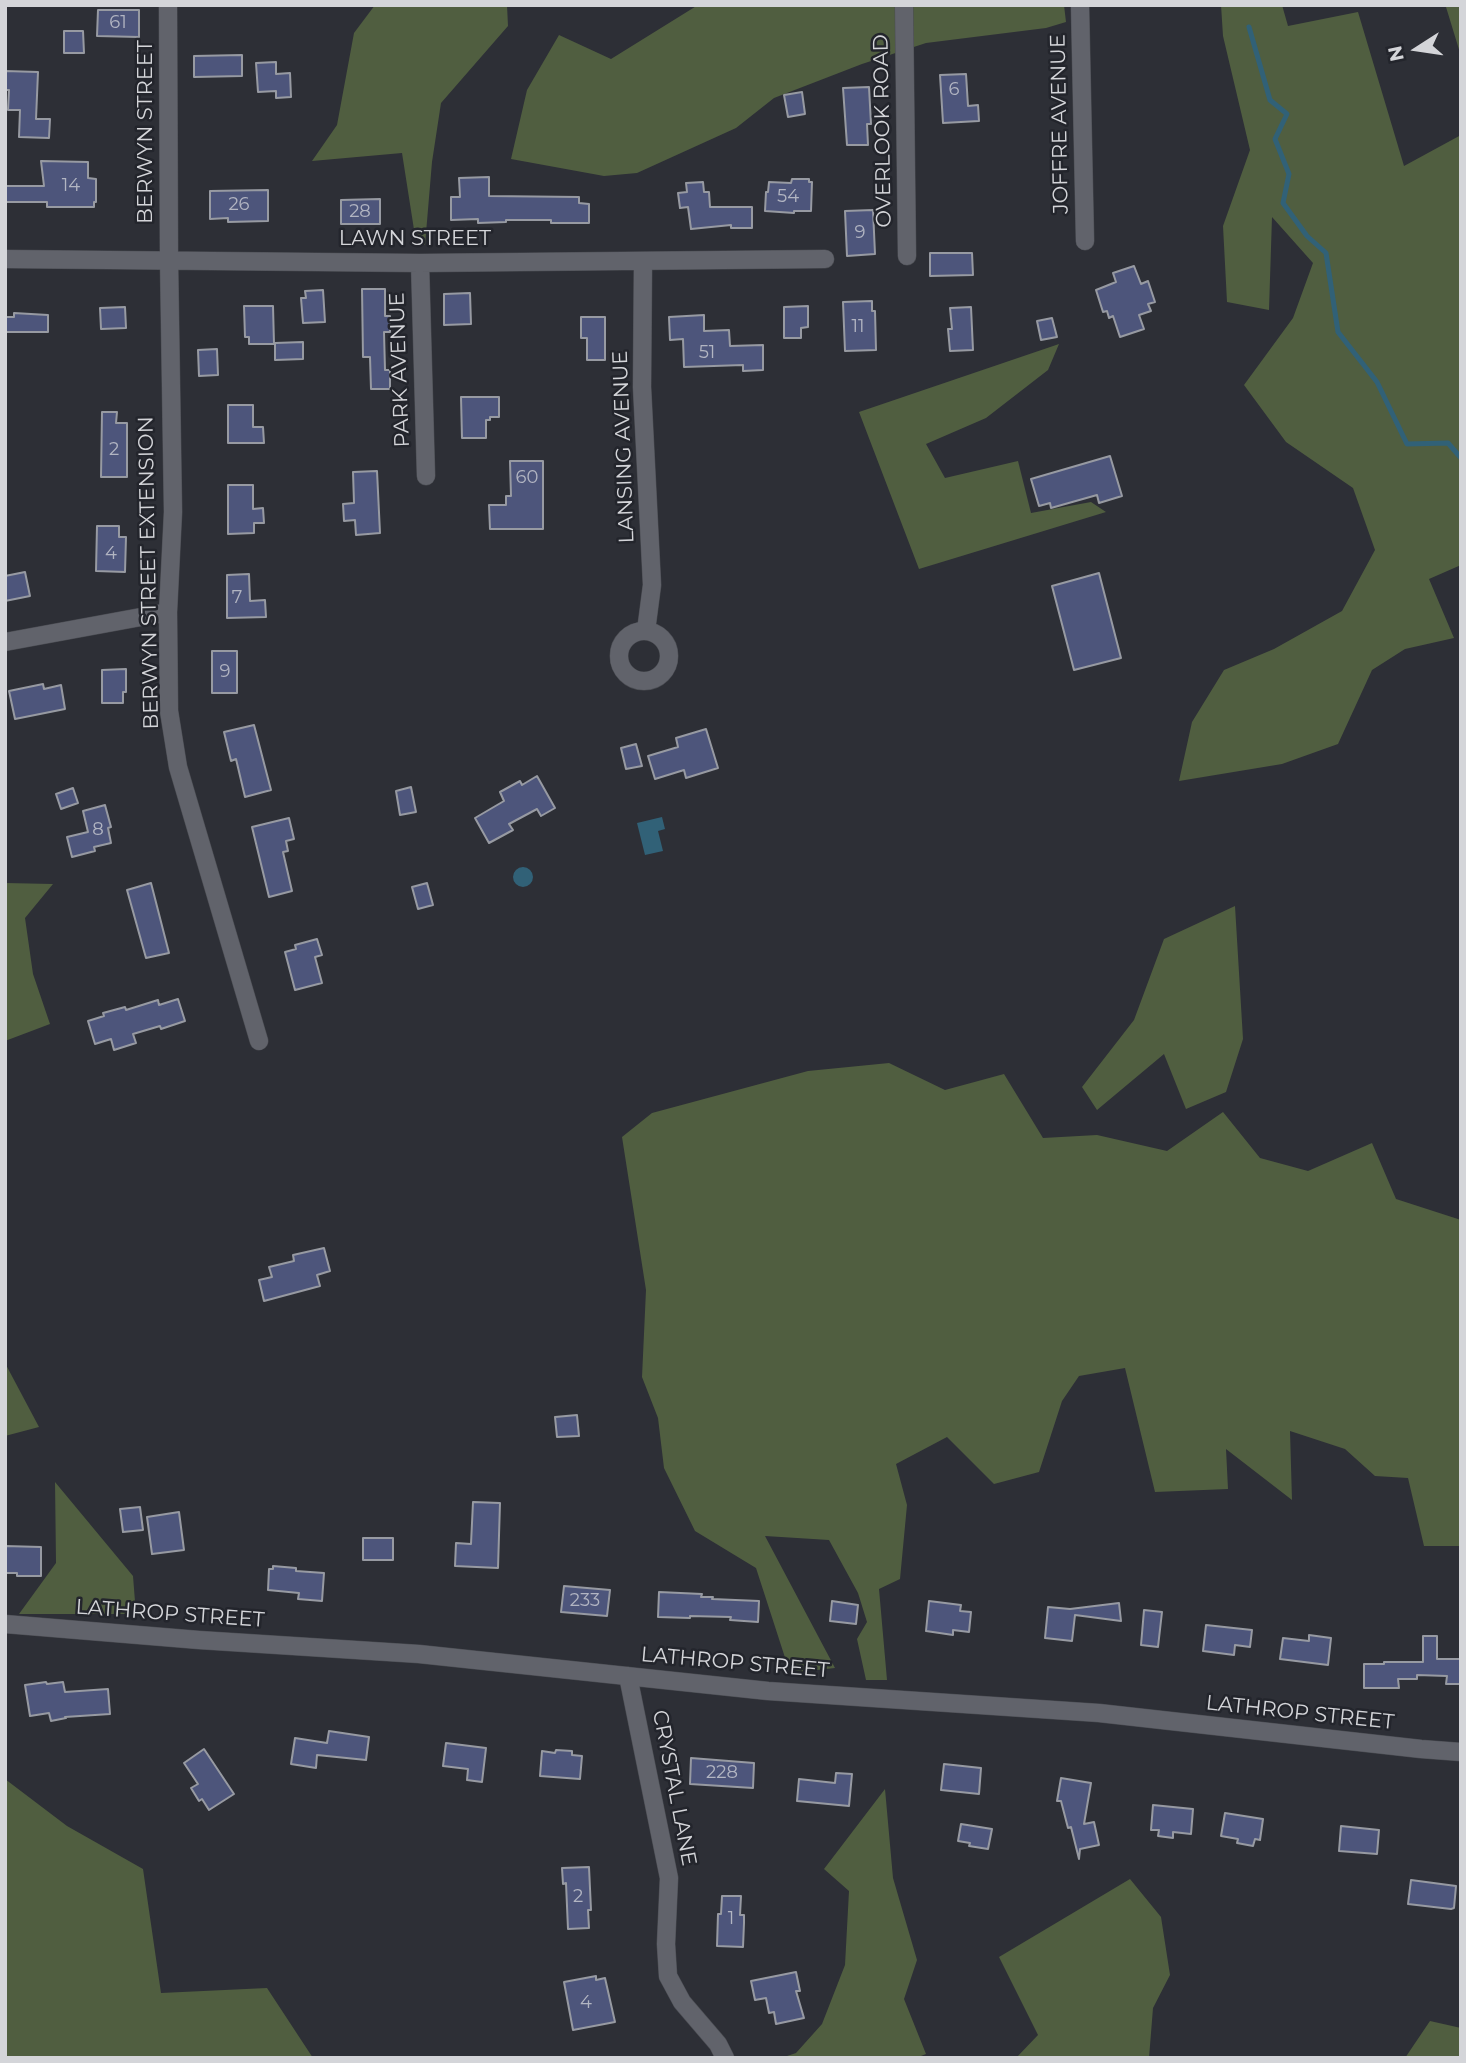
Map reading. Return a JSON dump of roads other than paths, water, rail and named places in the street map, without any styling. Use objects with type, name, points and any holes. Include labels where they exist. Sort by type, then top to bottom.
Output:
[{"type":"street","name":"BERWYN STREET","points":[[168,5],[169,259]]},
{"type":"street","name":"OVERLOOK ROAD","points":[[904,5],[906,256]]},
{"type":"street","name":"JOFFRE AVENUE","points":[[1080,5],[1085,241]]},
{"type":"street","name":"LAWN STREET","points":[[5,259],[419,263],[825,258]]},
{"type":"street","name":"BERWYN STREET EXTENSION","points":[[169,259],[173,512],[168,612],[169,711],[178,767],[259,1041]]},
{"type":"street","name":"LANSING AVENUE","points":[[643,262],[643,399],[652,585],[646,631]]},
{"type":"street","name":"PARK AVENUE","points":[[419,263],[426,476]]},
{"type":"street","points":[[5,642],[168,612]]},
{"type":"street","name":"LATHROP STREET","points":[[5,1624],[419,1654],[768,1691],[1098,1713],[1461,1752]]},
{"type":"street","name":"CRYSTAL LANE","points":[[628,1676],[669,1878],[666,1944],[668,1976],[682,2003],[718,2044],[725,2058]]},
{"type":"water","points":[[662,817],[665,829],[658,831],[663,851],[645,855],[637,823]]},
{"type":"water","points":[[519,867],[527,867],[533,877],[527,887],[519,887],[513,881],[513,873]]},
{"type":"waterway","points":[[1249,27],[1270,100],[1287,114],[1275,139],[1289,174],[1283,203],[1307,236],[1326,253],[1338,332],[1377,382],[1407,444],[1448,443],[1461,458]]}]
